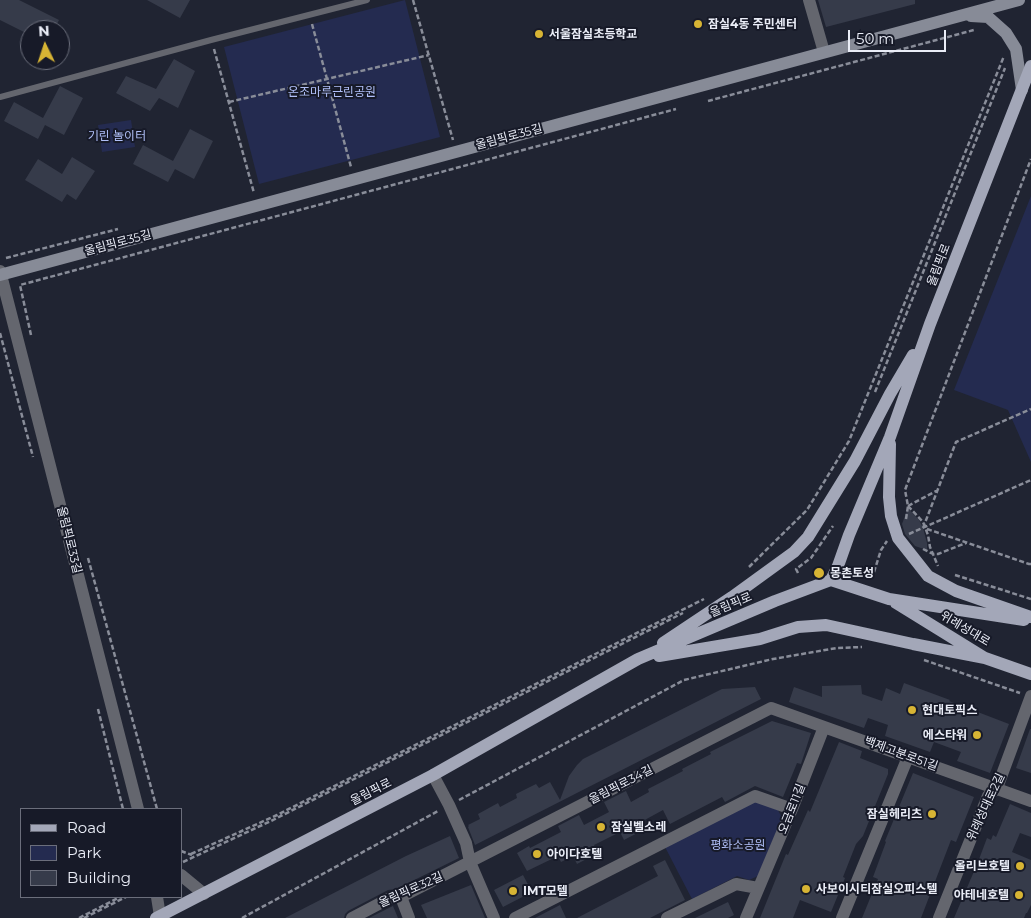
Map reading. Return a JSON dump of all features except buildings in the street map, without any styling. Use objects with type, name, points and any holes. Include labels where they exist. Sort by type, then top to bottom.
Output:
[{"type":"main road","name":"올림픽로","points":[[158,917],[433,775],[638,659],[775,601],[831,580],[890,437],[930,324],[1031,66]]},
{"type":"main road","points":[[638,659],[739,592],[794,552],[808,537],[855,461],[930,324]]},
{"type":"main road","points":[[890,437],[889,497],[891,516],[898,538],[928,576],[956,591],[1031,616]]},
{"type":"main road","name":"위례성대로","points":[[831,580],[889,600],[1031,621]]},
{"type":"main road","name":"위례성대로","points":[[889,600],[985,658],[1031,674]]},
{"type":"main road","points":[[638,659],[760,638],[798,627],[826,625],[985,658]]},
{"type":"street","points":[[809,0],[824,52]]},
{"type":"street","name":"올림픽로35길","points":[[0,273],[1019,0]]},
{"type":"street","points":[[958,16],[988,17],[1006,33],[1016,49],[1022,90]]},
{"type":"street","name":"올림픽로33길","points":[[0,273],[138,808]]},
{"type":"street","name":"위례성대로2길","points":[[938,918],[988,796],[997,788],[1031,696]]},
{"type":"street","name":"백제고분로51길","points":[[771,708],[1031,801]]},
{"type":"street","name":"올림픽로34길","points":[[470,862],[771,708]]},
{"type":"street","name":"오금로11길","points":[[746,918],[824,727]]},
{"type":"street","points":[[842,918],[908,757]]},
{"type":"street","points":[[433,775],[466,843],[470,862],[494,918]]},
{"type":"street","points":[[515,918],[755,796],[792,809]]},
{"type":"street","name":"올림픽로32길","points":[[352,918],[392,897],[401,897],[470,862]]},
{"type":"street","points":[[182,876],[204,894]]},
{"type":"street","points":[[667,918],[736,884],[758,888]]},
{"type":"street","points":[[401,897],[409,918]]},
{"type":"street","points":[[157,898],[158,917]]},
{"type":"lane","points":[[0,97],[367,0]]},
{"type":"path","points":[[413,0],[453,140]]},
{"type":"path","points":[[310,15],[351,167]]},
{"type":"path","points":[[708,101],[981,28]]},
{"type":"path","points":[[211,40],[254,193]]},
{"type":"path","points":[[749,568],[807,510],[849,441],[1005,54]]},
{"type":"path","points":[[229,102],[429,55]]},
{"type":"path","points":[[874,396],[1006,66]]},
{"type":"path","points":[[32,342],[20,285],[676,109]]},
{"type":"path","points":[[939,570],[924,527],[918,516],[908,506],[905,490],[1031,160]]},
{"type":"path","points":[[0,332],[35,464]]},
{"type":"path","points":[[924,527],[956,442],[1031,409]]},
{"type":"path","points":[[903,530],[905,537],[1031,480]]},
{"type":"path","points":[[908,506],[938,490]]},
{"type":"path","points":[[826,522],[837,529]]},
{"type":"path","points":[[798,574],[796,569],[811,558],[833,526]]},
{"type":"path","points":[[924,527],[1031,564]]},
{"type":"path","points":[[918,546],[932,554],[938,554],[966,543]]},
{"type":"path","points":[[874,572],[881,550]]},
{"type":"path","points":[[86,552],[157,808]]},
{"type":"path","points":[[949,573],[1031,599]]},
{"type":"path","points":[[191,854],[277,815],[711,595]]},
{"type":"path","points":[[182,863],[273,820],[704,602]]},
{"type":"path","points":[[242,918],[684,680],[773,659],[837,648],[868,648]]},
{"type":"path","points":[[921,659],[1031,696]]},
{"type":"path","points":[[96,703],[123,808]]},
{"type":"path","points":[[182,851],[197,856]]},
{"type":"path","points":[[78,918],[118,898]]},
{"type":"path","points":[[84,918],[123,898]]},
{"type":"green space","name":"온조마루근린공원","points":[[405,0],[440,137],[259,184],[224,47]]},
{"type":"green space","name":"기린 놀이터","points":[[131,120],[135,147],[102,152],[98,125]]},
{"type":"green space","points":[[1031,196],[1031,462],[1008,410],[954,390]]},
{"type":"green space","name":"평화소공원","points":[[755,801],[778,810],[782,818],[758,876],[749,880],[737,876],[692,899],[665,847]]},
{"type":"place","name":"잠실4동 주민센터","points":[[698,24]]},
{"type":"place","name":"서울잠실초등학교","points":[[539,34]]},
{"type":"place","name":"몽촌토성","points":[[819,573]]},
{"type":"place","name":"현대토픽스","points":[[912,710]]},
{"type":"place","name":"에스타워","points":[[977,735]]},
{"type":"place","name":"잠실헤리츠","points":[[932,814]]},
{"type":"place","name":"잠실벨소레","points":[[601,827]]},
{"type":"place","name":"아이다호텔","points":[[537,854]]},
{"type":"place","name":"올리브호텔","points":[[1020,866]]},
{"type":"place","name":"사보이시티잠실오피스텔","points":[[806,889]]},
{"type":"place","name":"IMT모텔","points":[[513,891]]},
{"type":"place","name":"아테네호텔","points":[[1019,895]]}]
